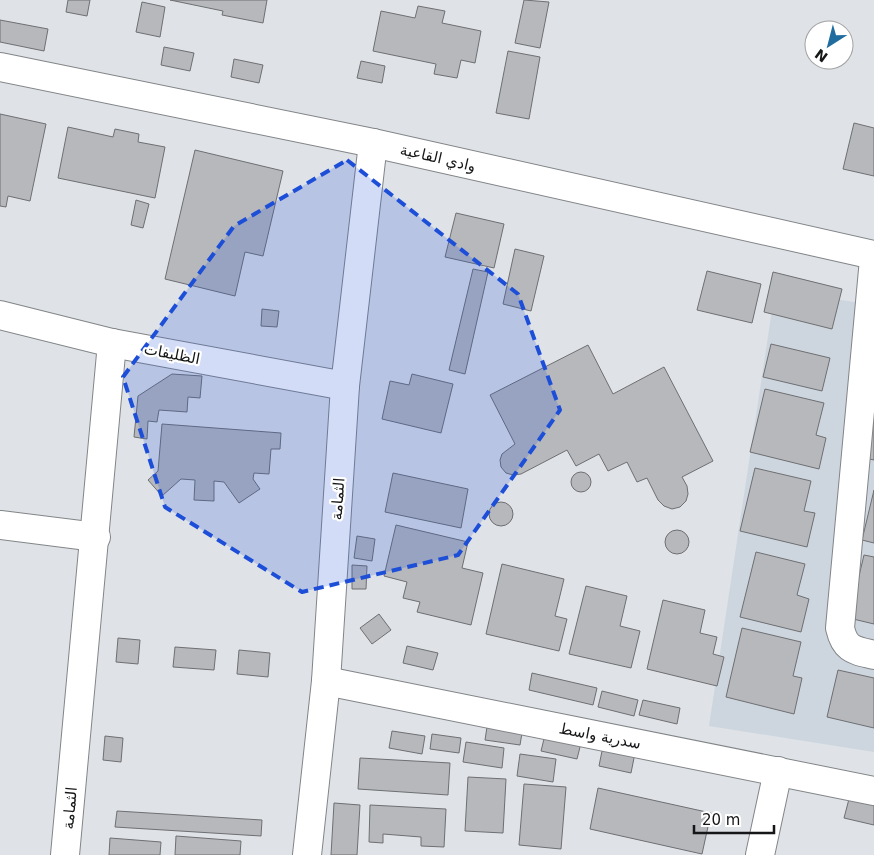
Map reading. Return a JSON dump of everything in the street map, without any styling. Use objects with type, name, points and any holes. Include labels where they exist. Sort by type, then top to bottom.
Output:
[{"type":"street","name":"وادي القاعية","points":[[0,67],[373,143],[874,255]]},
{"type":"street","name":"الثمامة","points":[[307,855],[326,682],[345,386],[373,143]]},
{"type":"street","points":[[874,259],[840,628],[842,638],[849,647],[874,655]]},
{"type":"street","name":"الظليفات","points":[[0,315],[112,342],[345,386]]},
{"type":"street","name":"الثمامة","points":[[65,855],[96,537],[112,342]]},
{"type":"street","points":[[0,525],[96,537]]},
{"type":"street","name":"سدرية واسط","points":[[326,682],[874,791]]},
{"type":"street","points":[[760,855],[778,771]]},
{"type":"highlighted area","points":[[347,160],[518,294],[560,410],[458,555],[302,592],[165,507],[123,377],[234,226]]},
{"type":"shaded area","points":[[775,290],[874,305],[874,752],[709,726]]},
{"type":"building","points":[[68,0],[90,0],[87,16],[66,12]]},
{"type":"building","points":[[170,0],[267,0],[263,23],[222,15],[223,11]]},
{"type":"building","points":[[524,0],[549,2],[540,48],[515,43]]},
{"type":"building","points":[[142,2],[165,7],[160,37],[136,32]]},
{"type":"building","points":[[418,6],[445,11],[442,23],[481,31],[475,63],[461,60],[457,78],[434,74],[436,64],[373,51],[381,11],[415,18]]},
{"type":"building","points":[[0,20],[48,29],[44,51],[0,42]]},
{"type":"building","points":[[164,47],[194,53],[190,71],[161,65]]},
{"type":"building","points":[[508,51],[540,57],[529,119],[496,113]]},
{"type":"building","points":[[234,59],[263,65],[259,83],[231,77]]},
{"type":"building","points":[[361,61],[385,66],[382,83],[357,78]]},
{"type":"building","points":[[0,114],[46,124],[30,201],[8,196],[6,207],[0,206]]},
{"type":"building","points":[[854,123],[874,128],[874,176],[843,169]]},
{"type":"building","points":[[68,127],[113,137],[115,129],[139,134],[138,142],[165,147],[155,198],[58,178]]},
{"type":"building","points":[[195,150],[283,171],[263,256],[245,252],[235,296],[165,279]]},
{"type":"building","points":[[136,200],[149,204],[143,228],[131,225]]},
{"type":"building","points":[[456,213],[504,224],[494,268],[445,257]]},
{"type":"building","points":[[515,249],[544,256],[531,311],[503,304]]},
{"type":"building","points":[[473,269],[488,272],[465,374],[449,370]]},
{"type":"building","points":[[707,271],[761,284],[752,323],[697,310]]},
{"type":"building","points":[[773,272],[842,289],[832,329],[764,312]]},
{"type":"building","points":[[262,309],[279,311],[277,327],[261,326]]},
{"type":"building","points":[[771,344],[830,358],[822,391],[763,377]]},
{"type":"building","points":[[588,345],[613,394],[664,367],[713,461],[682,477],[687,486],[688,494],[686,501],[680,507],[672,509],[664,506],[658,500],[647,478],[637,482],[627,462],[608,471],[599,454],[576,466],[567,450],[521,474],[513,475],[506,473],[501,467],[500,460],[502,454],[515,444],[490,395]]},
{"type":"building","points":[[172,374],[202,376],[200,398],[188,397],[187,412],[159,410],[157,422],[148,421],[147,439],[134,437],[138,396]]},
{"type":"building","points":[[412,374],[453,384],[441,433],[382,419],[390,381],[409,385]]},
{"type":"building","points":[[765,389],[824,403],[816,435],[826,438],[819,469],[750,452]]},
{"type":"building","points":[[874,420],[874,460],[865,458]]},
{"type":"building","points":[[162,424],[281,433],[280,449],[271,449],[269,474],[254,473],[253,479],[260,489],[239,503],[224,482],[214,481],[214,501],[194,500],[195,480],[181,479],[162,496],[148,480],[158,471]]},
{"type":"building","points":[[755,468],[811,481],[804,511],[815,513],[807,547],[740,531]]},
{"type":"building","points":[[581,472],[588,475],[591,482],[588,489],[581,492],[574,489],[571,482],[574,475]]},
{"type":"building","points":[[393,473],[468,489],[461,528],[385,512]]},
{"type":"building","points":[[874,490],[874,543],[862,540]]},
{"type":"building","points":[[501,502],[509,506],[513,514],[509,522],[501,526],[493,522],[489,514],[493,506]]},
{"type":"building","points":[[396,525],[468,542],[462,568],[483,573],[471,625],[417,612],[420,602],[403,598],[407,582],[384,576]]},
{"type":"building","points":[[677,530],[685,534],[689,542],[685,550],[677,554],[669,550],[665,542],[669,534]]},
{"type":"building","points":[[357,536],[375,539],[372,561],[354,558]]},
{"type":"building","points":[[756,552],[805,564],[797,595],[809,599],[801,632],[740,617]]},
{"type":"building","points":[[864,555],[874,557],[874,624],[849,618]]},
{"type":"building","points":[[502,564],[564,579],[555,616],[567,619],[559,651],[486,634]]},
{"type":"building","points":[[352,565],[367,566],[366,589],[352,589]]},
{"type":"building","points":[[586,586],[627,596],[620,626],[640,631],[631,668],[569,654]]},
{"type":"building","points":[[663,600],[705,610],[700,633],[717,637],[713,654],[724,657],[717,686],[647,669]]},
{"type":"building","points":[[379,614],[391,630],[372,644],[360,628]]},
{"type":"building","points":[[742,628],[801,642],[793,676],[802,678],[794,714],[726,697]]},
{"type":"building","points":[[118,638],[140,640],[138,664],[116,662]]},
{"type":"building","points":[[407,646],[438,653],[433,670],[403,663]]},
{"type":"building","points":[[175,647],[216,650],[214,670],[173,667]]},
{"type":"building","points":[[239,650],[270,653],[268,677],[237,674]]},
{"type":"building","points":[[838,670],[874,678],[874,728],[827,717]]},
{"type":"building","points":[[532,673],[597,688],[593,705],[529,690]]},
{"type":"building","points":[[602,691],[638,700],[634,716],[598,707]]},
{"type":"building","points":[[643,700],[680,708],[677,724],[639,715]]},
{"type":"building","points":[[487,727],[522,733],[520,745],[485,740]]},
{"type":"building","points":[[392,731],[425,736],[422,754],[389,748]]},
{"type":"building","points":[[432,734],[461,738],[459,753],[430,749]]},
{"type":"building","points":[[545,735],[581,743],[577,759],[541,751]]},
{"type":"building","points":[[105,736],[123,738],[121,762],[103,760]]},
{"type":"building","points":[[466,742],[504,748],[502,768],[463,762]]},
{"type":"building","points":[[603,746],[635,753],[631,773],[599,766]]},
{"type":"building","points":[[520,754],[556,759],[553,782],[517,776]]},
{"type":"building","points":[[360,758],[450,763],[448,795],[358,789]]},
{"type":"building","points":[[468,777],[506,779],[503,833],[465,831]]},
{"type":"building","points":[[524,784],[566,787],[561,849],[519,845]]},
{"type":"building","points":[[598,788],[711,813],[702,854],[590,829]]},
{"type":"building","points":[[849,799],[874,805],[874,825],[844,818]]},
{"type":"building","points":[[334,803],[360,805],[357,855],[331,855]]},
{"type":"building","points":[[370,805],[446,809],[444,847],[421,846],[421,837],[383,834],[383,843],[369,842]]},
{"type":"building","points":[[117,811],[262,820],[261,836],[115,827]]},
{"type":"building","points":[[176,836],[241,841],[240,855],[175,855]]},
{"type":"building","points":[[110,838],[161,842],[160,855],[109,855]]}]
